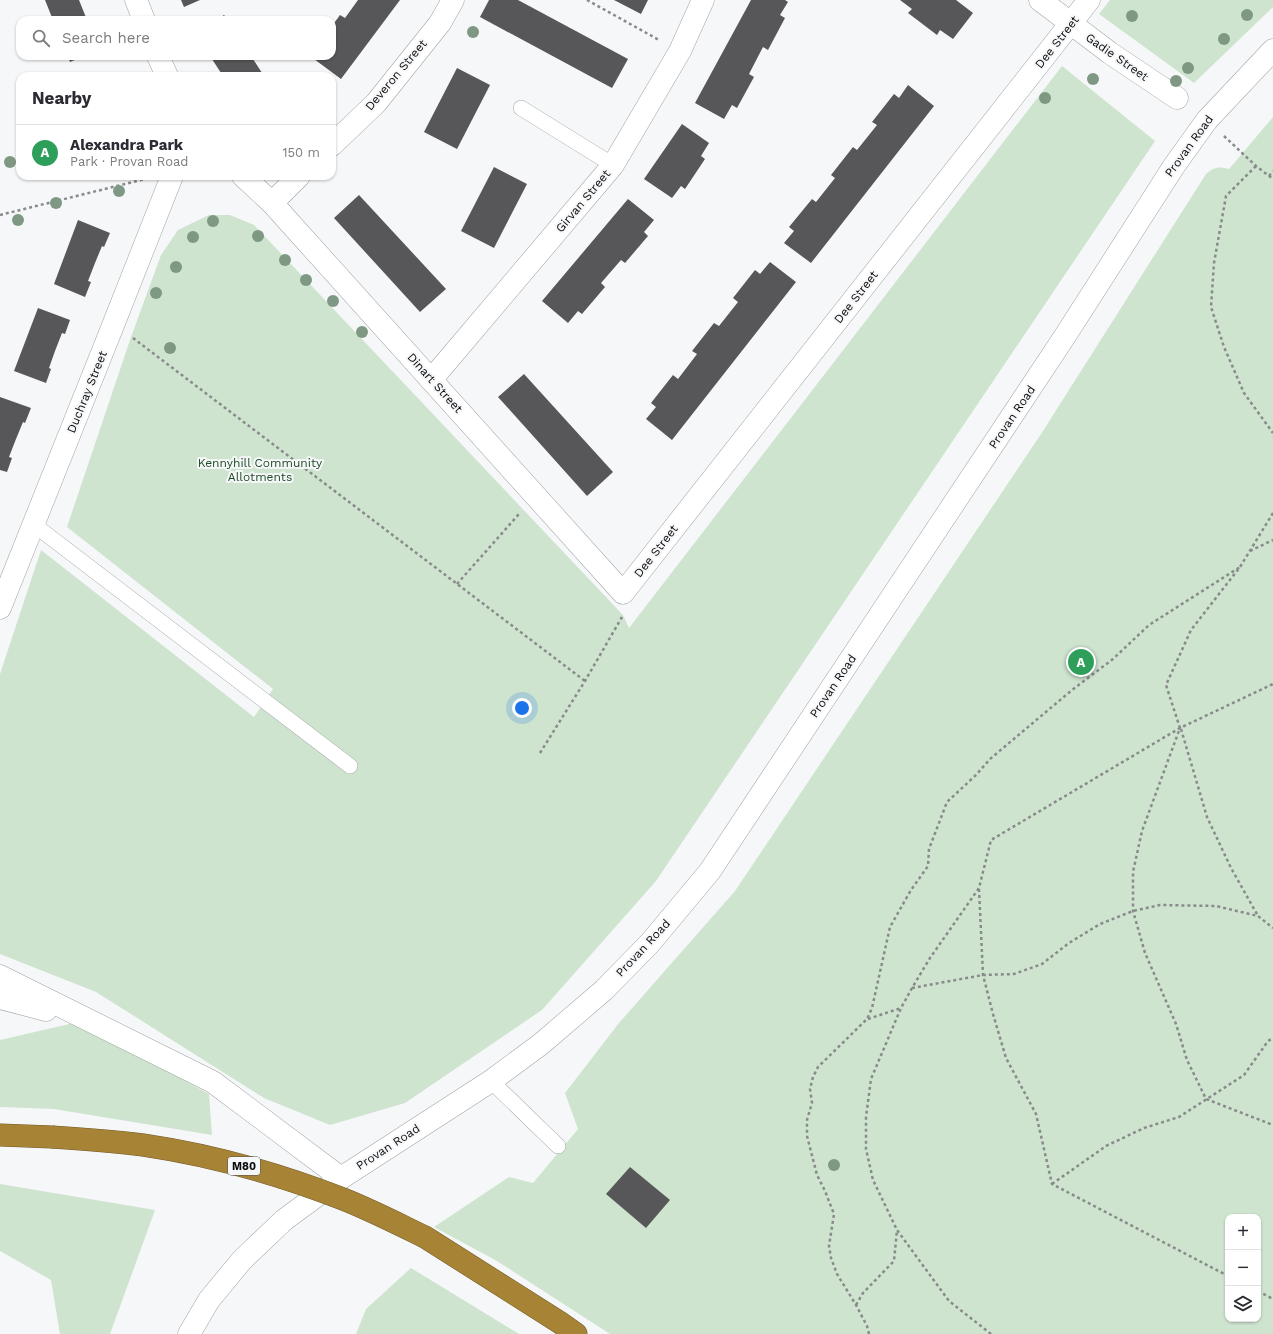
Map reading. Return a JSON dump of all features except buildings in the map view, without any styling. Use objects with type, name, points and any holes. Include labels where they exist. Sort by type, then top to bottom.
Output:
[{"type":"highway","name":"M80","points":[[0,1135],[52,1137],[143,1145],[193,1154],[249,1167],[303,1184],[378,1214],[425,1237],[576,1334]]},
{"type":"street","points":[[136,0],[142,16]]},
{"type":"street","name":"Deveron Street","points":[[336,141],[376,102],[440,23],[453,0]]},
{"type":"street","name":"Girvan Street","points":[[432,380],[613,165],[680,51],[703,0]]},
{"type":"street","name":"Gadie Street","points":[[1040,0],[1110,53],[1177,98]]},
{"type":"street","name":"Dee Street","points":[[623,593],[1072,24],[1089,0]]},
{"type":"street","name":"Provan Road","points":[[189,1334],[208,1300],[242,1260],[284,1220],[341,1178],[491,1081],[541,1044],[604,990],[650,942],[710,871],[1065,336],[1174,166],[1207,120],[1273,50]]},
{"type":"street","points":[[160,60],[165,72]]},
{"type":"street","name":"Duchray Street","points":[[0,608],[112,328],[161,180]]},
{"type":"street","name":"Dinart Street","points":[[248,180],[272,203],[623,593]]},
{"type":"street","points":[[272,203],[296,180]]},
{"type":"street","points":[[0,976],[213,1082],[341,1178]]},
{"type":"street","points":[[0,998],[97,1025]]},
{"type":"lane","points":[[521,108],[613,165]]},
{"type":"lane","points":[[33,524],[350,766]]},
{"type":"lane","points":[[491,1081],[558,1146]]},
{"type":"path","points":[[587,0],[680,51]]},
{"type":"path","points":[[1207,120],[1256,166],[1273,179]]},
{"type":"path","points":[[1256,166],[1226,196],[1214,263],[1211,307],[1224,347],[1244,393],[1273,433]]},
{"type":"path","points":[[1269,176],[1273,171]]},
{"type":"path","points":[[0,215],[149,180]]},
{"type":"path","points":[[112,328],[131,336],[586,681]]},
{"type":"path","points":[[457,584],[535,495]]},
{"type":"path","points":[[1273,513],[1240,568],[1191,630],[1166,685],[1207,818],[1231,868],[1258,916],[1273,928]]},
{"type":"path","points":[[1249,551],[1273,540]]},
{"type":"path","points":[[869,1334],[867,1326],[837,1274],[830,1258],[829,1246],[834,1214],[817,1175],[807,1136],[807,1120],[812,1103],[810,1088],[813,1077],[818,1067],[828,1056],[867,1019],[872,1008],[890,927],[911,890],[928,866],[929,849],[947,802],[976,775],[990,759],[1072,690],[1113,659],[1149,625],[1240,568]]},
{"type":"path","points":[[540,753],[586,681],[623,615],[623,593]]},
{"type":"path","points":[[1225,1274],[1052,1184],[1036,1114],[1006,1058],[983,975],[979,888],[991,840],[1180,728],[1273,684]]},
{"type":"path","points":[[1180,728],[1142,831],[1133,872],[1134,911],[1145,953],[1176,1024],[1187,1060],[1206,1099],[1273,1125]]},
{"type":"path","points":[[979,888],[930,958],[901,1008],[871,1079],[866,1117],[866,1149],[873,1180],[897,1230],[949,1301],[991,1334]]},
{"type":"path","points":[[912,988],[983,975],[1014,974],[1042,964],[1069,943],[1100,924],[1134,911],[1160,905],[1216,906],[1258,916]]},
{"type":"path","points":[[867,1019],[901,1008]]},
{"type":"path","points":[[1052,1184],[1106,1146],[1144,1128],[1179,1117],[1244,1075],[1268,1041],[1273,1038]]},
{"type":"path","points":[[856,1305],[864,1293],[894,1261],[897,1230]]},
{"type":"path","points":[[1261,1293],[1273,1299]]},
{"type":"green space","points":[[1110,0],[1273,0],[1273,7],[1194,83],[1099,14]]},
{"type":"green space","name":"Kennyhill Community Allotments","points":[[1062,66],[1155,141],[656,881],[542,1010],[405,1103],[330,1125],[264,1098],[96,992],[0,954],[0,674],[41,550],[254,717],[273,689],[67,527],[131,337],[161,255],[178,230],[209,215],[230,215],[254,225],[623,615],[629,628]]},
{"type":"green space","points":[[1273,117],[1273,1334],[610,1334],[497,1261],[434,1227],[509,1177],[533,1183],[578,1129],[565,1093],[619,1023],[735,891],[1041,434],[1206,174],[1216,168],[1229,169]]},
{"type":"green space","points":[[78,1022],[209,1094],[212,1135],[54,1109],[0,1107],[0,1040]]},
{"type":"green space","points":[[0,1184],[155,1210],[110,1334],[60,1334],[51,1280],[0,1251]]},
{"type":"green space","points":[[411,1268],[519,1334],[356,1334],[366,1309]]},
{"type":"place","name":"Alexandra Park","points":[[1081,662]]}]
